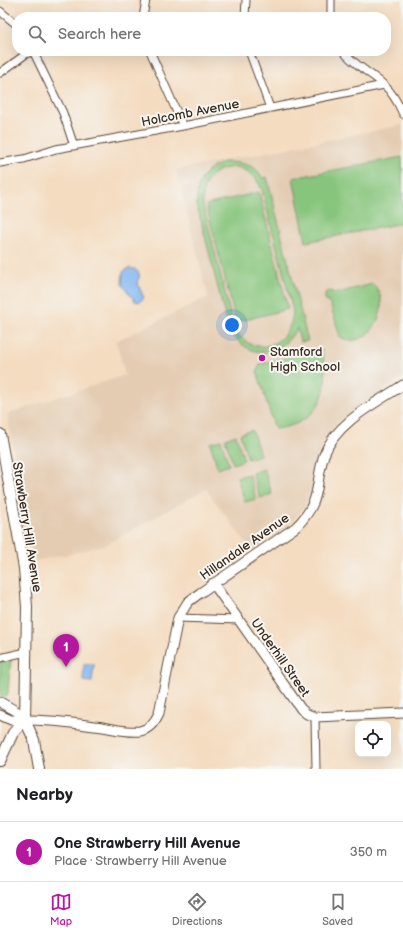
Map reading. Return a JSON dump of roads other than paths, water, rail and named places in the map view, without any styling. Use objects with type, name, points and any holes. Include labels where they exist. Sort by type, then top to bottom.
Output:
[{"type":"main road","name":"Strawberry Hill Avenue","points":[[0,434],[24,568],[27,607],[25,720]]},
{"type":"main road","points":[[0,761],[13,733],[25,720],[34,740],[39,769]]},
{"type":"street","points":[[144,12],[146,0]]},
{"type":"street","points":[[245,12],[246,0]]},
{"type":"street","points":[[331,0],[331,12]]},
{"type":"street","points":[[0,11],[12,21]]},
{"type":"street","points":[[0,74],[23,56]]},
{"type":"street","points":[[35,56],[63,113],[74,146]]},
{"type":"street","points":[[152,56],[183,126]]},
{"type":"street","points":[[251,56],[270,108]]},
{"type":"street","points":[[348,56],[391,92],[403,114]]},
{"type":"street","name":"Holcomb Avenue","points":[[0,163],[74,146],[183,126],[384,85]]},
{"type":"street","name":"Hillandale Avenue","points":[[0,715],[11,720],[94,726],[128,731],[140,731],[148,728],[155,722],[160,713],[178,618],[188,602],[296,527],[305,518],[313,505],[325,454],[336,435],[351,420],[403,385]]},
{"type":"street","name":"Underhill Street","points":[[214,583],[301,709],[306,714],[315,717]]},
{"type":"street","points":[[178,618],[239,620]]},
{"type":"street","points":[[0,658],[26,652]]},
{"type":"street","points":[[0,702],[18,712],[25,720]]},
{"type":"street","points":[[316,769],[315,717],[403,713]]},
{"type":"water","points":[[129,268],[135,269],[139,273],[137,282],[144,298],[139,302],[135,301],[122,284],[123,272]]},
{"type":"water","points":[[84,664],[94,664],[92,682],[83,681]]},
{"type":"place","name":"Stamford High School","points":[[262,358]]},
{"type":"place","name":"One Strawberry Hill Avenue","points":[[66,667]]}]
